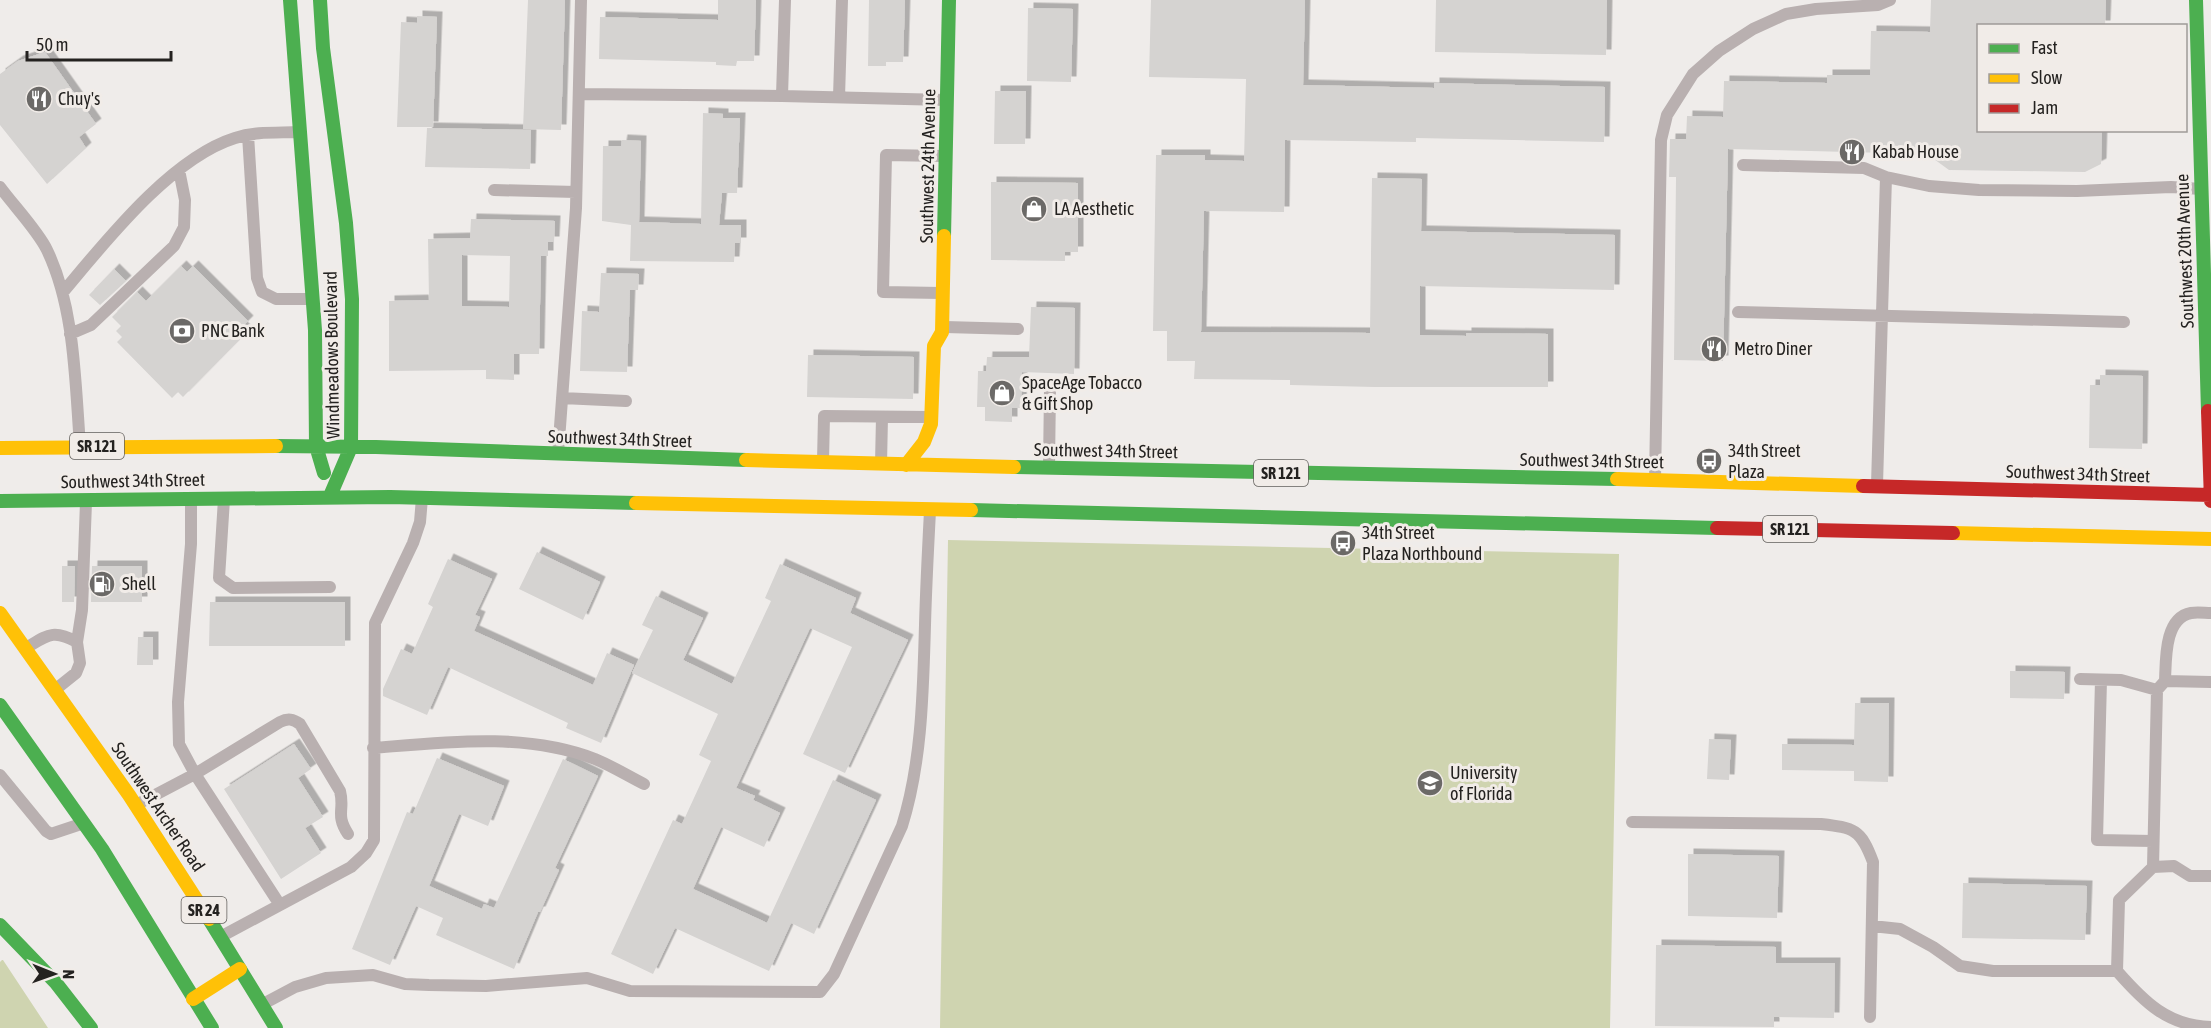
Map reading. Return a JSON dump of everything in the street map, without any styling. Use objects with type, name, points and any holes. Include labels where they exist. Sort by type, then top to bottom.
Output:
[{"type":"main road","name":"Windmeadows Boulevard","points":[[290,0],[317,131],[346,223],[352,298],[351,447],[330,496]]},
{"type":"main road","name":"Windmeadows Boulevard","points":[[320,0],[313,299],[316,446],[330,496]]},
{"type":"main road","name":"Southwest 24th Avenue","points":[[906,465],[929,433],[932,417],[934,346],[942,329],[949,0]]},
{"type":"main road","name":"Southwest 20th Avenue","points":[[2196,0],[2206,190],[2211,501]]},
{"type":"main road","points":[[942,329],[950,345]]},
{"type":"main road","name":"Southwest 34th Street","points":[[0,448],[316,446],[823,463],[906,465],[947,460],[1049,468],[1654,480],[2211,495]]},
{"type":"main road","points":[[550,469],[558,455]]},
{"type":"main road","points":[[935,476],[947,460]]},
{"type":"main road","points":[[1147,484],[1172,471]]},
{"type":"main road","points":[[478,499],[511,486]]},
{"type":"main road","points":[[1864,504],[1877,486]]},
{"type":"main road","points":[[723,505],[757,493]]},
{"type":"main road","name":"Southwest 34th Street","points":[[0,501],[330,496],[422,497],[2211,539]]},
{"type":"main road","points":[[930,510],[954,496]]},
{"type":"main road","points":[[10,514],[27,501]]},
{"type":"main road","points":[[1720,527],[1748,513]]},
{"type":"main road","name":"Southwest Archer Road","points":[[0,613],[136,805],[221,937],[276,1028]]},
{"type":"main road","points":[[1,709],[102,849],[212,1028]]},
{"type":"main road","points":[[0,925],[56,984],[91,1028]]},
{"type":"main road","points":[[193,999],[240,969]]},
{"type":"main road","points":[[193,999],[202,1028]]},
{"type":"lane","points":[[558,455],[576,192],[582,0]]},
{"type":"lane","points":[[783,96],[785,0]]},
{"type":"lane","points":[[839,98],[842,0]]},
{"type":"lane","points":[[1654,480],[1661,140],[1667,115],[1693,74],[1719,51],[1753,29],[1786,14],[1816,9],[1878,5],[1890,0]]},
{"type":"lane","points":[[579,94],[947,100]]},
{"type":"lane","points":[[63,292],[124,221],[196,156],[235,138],[248,135],[317,131]]},
{"type":"lane","points":[[248,135],[257,278],[262,292],[276,299],[313,299]]},
{"type":"lane","points":[[943,293],[883,292],[886,155],[946,156]]},
{"type":"lane","points":[[1743,165],[1864,168],[1886,177],[1929,186],[1979,190],[2076,191],[2171,187],[2206,190]]},
{"type":"lane","points":[[70,334],[91,325],[174,246],[184,227],[185,200],[179,170]]},
{"type":"lane","points":[[1877,486],[1886,177]]},
{"type":"lane","points":[[1,190],[47,249],[63,292],[70,334],[80,447]]},
{"type":"lane","points":[[494,190],[576,192]]},
{"type":"lane","points":[[1738,312],[2124,322]]},
{"type":"lane","points":[[942,329],[1018,329]]},
{"type":"lane","points":[[1049,468],[1050,389]]},
{"type":"lane","points":[[562,398],[626,401]]},
{"type":"lane","points":[[823,463],[824,416],[932,417]]},
{"type":"lane","points":[[881,464],[882,417]]},
{"type":"lane","points":[[221,937],[351,867],[366,853],[374,840],[375,623],[413,543],[420,522],[422,497]]},
{"type":"lane","points":[[191,498],[191,544],[178,702],[179,744],[195,774],[280,905]]},
{"type":"lane","points":[[224,498],[219,578],[233,588],[330,587]]},
{"type":"lane","points":[[55,690],[76,673],[80,663],[77,642],[82,610],[86,500]]},
{"type":"lane","points":[[261,1004],[294,987],[326,978],[373,975],[405,984],[429,985],[486,986],[587,978],[630,991],[820,992],[834,974],[902,826],[907,808],[914,770],[922,694],[930,510]]},
{"type":"lane","points":[[2153,867],[2161,685],[2166,650],[2174,625],[2189,613],[2211,613]]},
{"type":"lane","points":[[26,648],[48,634],[64,635],[77,642]]},
{"type":"lane","points":[[2080,679],[2121,680],[2161,685],[2211,682]]},
{"type":"lane","points":[[2101,680],[2097,840],[2153,841]]},
{"type":"lane","points":[[136,805],[195,774],[280,722],[286,719],[294,720],[300,724],[340,791],[341,823],[348,834]]},
{"type":"lane","points":[[373,748],[470,740],[553,748],[595,759],[644,784]]},
{"type":"lane","points":[[0,775],[46,831],[51,834],[83,823]]},
{"type":"lane","points":[[1632,822],[1821,824],[1849,828],[1865,841],[1873,862],[1870,1017]]},
{"type":"lane","points":[[2211,876],[2190,876],[2174,866],[2153,867],[2119,900],[2117,971],[2152,1008],[2173,1020],[2211,1027]]},
{"type":"lane","points":[[1872,926],[1900,928],[1960,966],[1993,971],[2117,971]]},
{"type":"green space","name":"University of Florida","points":[[948,540],[1619,554],[1610,1028],[940,1028]]},
{"type":"green space","points":[[2,960],[48,1028],[0,1028],[0,962]]},
{"type":"building","points":[[528,0],[565,0],[561,130],[523,129]]},
{"type":"building","points":[[718,0],[756,0],[754,61],[737,61],[736,66],[716,65],[716,62],[599,59],[600,17],[718,20]]},
{"type":"building","points":[[869,0],[905,0],[903,62],[886,62],[886,66],[868,66]]},
{"type":"building","points":[[1151,0],[1305,0],[1303,85],[1434,88],[1434,83],[1605,87],[1604,142],[1416,138],[1416,142],[1285,140],[1284,212],[1204,211],[1201,332],[1370,333],[1372,178],[1422,179],[1421,231],[1615,235],[1614,290],[1420,286],[1420,335],[1548,334],[1548,387],[1375,387],[1290,385],[1290,380],[1194,379],[1195,361],[1167,361],[1167,331],[1153,331],[1156,155],[1205,155],[1205,160],[1244,161],[1246,79],[1149,77]]},
{"type":"building","points":[[1436,0],[1607,0],[1606,55],[1435,52]]},
{"type":"building","points":[[1931,0],[2106,0],[2105,24],[1977,24],[1977,132],[2102,132],[2101,164],[2085,172],[1949,170],[1927,154],[1728,149],[1723,361],[1674,360],[1676,177],[1669,177],[1670,139],[1686,139],[1687,116],[1723,117],[1724,81],[1827,83],[1827,75],[1870,75],[1871,31],[1930,32]]},
{"type":"building","points":[[1028,8],[1073,9],[1071,82],[1027,81]]},
{"type":"building","points":[[417,16],[437,17],[433,127],[397,127],[401,22],[417,23]]},
{"type":"building","name":"Chuy's","points":[[45,52],[96,124],[79,137],[86,148],[47,184],[0,125],[0,74],[18,61]]},
{"type":"building","points":[[995,91],[1026,91],[1025,144],[994,144]]},
{"type":"building","points":[[703,113],[723,114],[723,118],[740,118],[737,193],[722,193],[719,225],[741,225],[741,243],[735,243],[734,262],[630,261],[631,225],[602,221],[603,146],[621,146],[622,140],[641,141],[639,222],[701,224]]},
{"type":"building","points":[[427,128],[531,130],[530,169],[425,167]]},
{"type":"building","points":[[991,182],[1078,183],[1078,252],[1065,252],[1065,261],[991,260]]},
{"type":"building","points":[[471,219],[555,221],[554,242],[548,242],[548,256],[541,256],[539,354],[514,354],[514,380],[486,379],[486,370],[389,371],[389,301],[429,300],[428,239],[470,238]],"holes":[[[462,255],[510,256],[509,307],[462,306]]]},
{"type":"building","name":"PNC Bank","points":[[181,266],[187,272],[193,266],[248,321],[242,327],[247,332],[183,397],[178,392],[172,398],[117,342],[122,337],[116,331],[121,326],[112,317],[137,292],[146,301]]},
{"type":"building","points":[[114,269],[126,281],[100,305],[89,295]]},
{"type":"building","points":[[601,273],[639,274],[638,290],[630,290],[627,372],[580,371],[582,311],[599,312]]},
{"type":"building","points":[[1031,307],[1075,308],[1074,374],[1022,372],[1021,408],[1012,408],[1012,422],[985,421],[985,407],[977,407],[978,371],[986,371],[987,357],[1029,357]]},
{"type":"building","points":[[808,355],[914,357],[913,399],[807,397]]},
{"type":"building","points":[[2100,375],[2143,376],[2142,449],[2089,448],[2090,385],[2100,385]]},
{"type":"building","points":[[537,552],[600,582],[583,620],[519,589]]},
{"type":"building","points":[[448,559],[492,579],[475,615],[480,617],[474,631],[593,685],[607,653],[634,665],[601,743],[566,728],[568,723],[448,667],[427,715],[383,696],[383,689],[401,649],[412,654],[433,607],[428,604]]},
{"type":"building","points":[[780,564],[856,598],[850,613],[908,640],[845,773],[803,754],[852,647],[810,628],[736,788],[755,796],[753,800],[780,813],[764,847],[721,827],[693,889],[767,923],[833,780],[876,800],[814,934],[791,923],[769,971],[675,928],[653,974],[611,954],[673,820],[682,824],[711,761],[699,755],[718,714],[632,673],[653,630],[642,625],[656,596],[703,618],[683,660],[732,684],[771,601],[765,598]]},
{"type":"building","points":[[62,566],[75,566],[74,602],[62,602]]},
{"type":"building","name":"Shell","points":[[92,566],[142,566],[142,602],[91,602]]},
{"type":"building","points":[[210,602],[345,602],[345,646],[209,646]]},
{"type":"building","points":[[138,637],[153,637],[153,665],[137,665]]},
{"type":"building","points":[[2010,671],[2065,672],[2064,699],[2010,698]]},
{"type":"building","points":[[1855,703],[1889,703],[1888,782],[1854,781],[1854,771],[1782,770],[1782,744],[1854,745]]},
{"type":"building","points":[[1709,739],[1731,740],[1729,780],[1707,779]]},
{"type":"building","points":[[294,744],[311,769],[298,778],[323,817],[305,828],[321,853],[281,879],[224,789]]},
{"type":"building","points":[[437,758],[504,786],[488,826],[459,814],[429,886],[482,909],[484,904],[494,908],[563,759],[598,776],[555,868],[559,870],[514,969],[436,935],[443,918],[416,906],[390,965],[352,949],[407,812],[413,814]]},
{"type":"building","points":[[1688,854],[1779,856],[1777,918],[1688,916]]},
{"type":"building","points":[[1963,883],[2087,886],[2085,940],[1962,938]]},
{"type":"building","points":[[1656,945],[1776,947],[1776,963],[1835,963],[1834,1018],[1774,1017],[1774,1027],[1655,1026]]},
{"type":"traffic: fast","points":[[290,0],[315,330],[316,446],[324,473]]},
{"type":"traffic: fast","points":[[320,0],[323,48],[346,223],[352,299],[351,447],[330,496]]},
{"type":"traffic: fast","points":[[944,236],[949,0]]},
{"type":"traffic: fast","points":[[2196,0],[2208,411]]},
{"type":"traffic: fast","points":[[276,446],[376,447],[746,460]]},
{"type":"traffic: fast","points":[[1014,467],[1617,479]]},
{"type":"traffic: fast","points":[[0,501],[390,497],[636,503]]},
{"type":"traffic: fast","points":[[971,510],[1717,528]]},
{"type":"traffic: fast","points":[[0,705],[102,849],[212,1028]]},
{"type":"traffic: fast","points":[[209,919],[276,1028]]},
{"type":"traffic: fast","points":[[0,925],[56,983],[91,1028]]},
{"type":"traffic: slow","points":[[906,465],[924,442],[931,424],[934,346],[942,332],[944,236]]},
{"type":"traffic: slow","points":[[0,448],[276,446]]},
{"type":"traffic: slow","points":[[746,460],[1014,467]]},
{"type":"traffic: slow","points":[[1617,479],[1863,486]]},
{"type":"traffic: slow","points":[[636,503],[971,510]]},
{"type":"traffic: slow","points":[[1953,533],[2211,539]]},
{"type":"traffic: slow","points":[[0,613],[129,795],[209,919]]},
{"type":"traffic: slow","points":[[193,999],[240,969]]},
{"type":"traffic: jam","points":[[2208,411],[2211,501]]},
{"type":"traffic: jam","points":[[1863,486],[2211,495]]},
{"type":"traffic: jam","points":[[1717,528],[1953,533]]},
{"type":"place","name":"Chuy's","points":[[39,99]]},
{"type":"place","name":"Kabab House","points":[[1852,152]]},
{"type":"place","name":"LA Aesthetic","points":[[1034,209]]},
{"type":"place","name":"PNC Bank","points":[[182,331]]},
{"type":"place","name":"Metro Diner","points":[[1714,349]]},
{"type":"place","name":"SpaceAge Tobacco & Gift Shop","points":[[1002,393]]},
{"type":"place","name":"34th Street Plaza","points":[[1709,461]]},
{"type":"place","name":"34th Street Plaza Northbound","points":[[1343,543]]},
{"type":"place","name":"Shell","points":[[102,584]]},
{"type":"place","name":"University of Florida","points":[[1430,783]]}]
